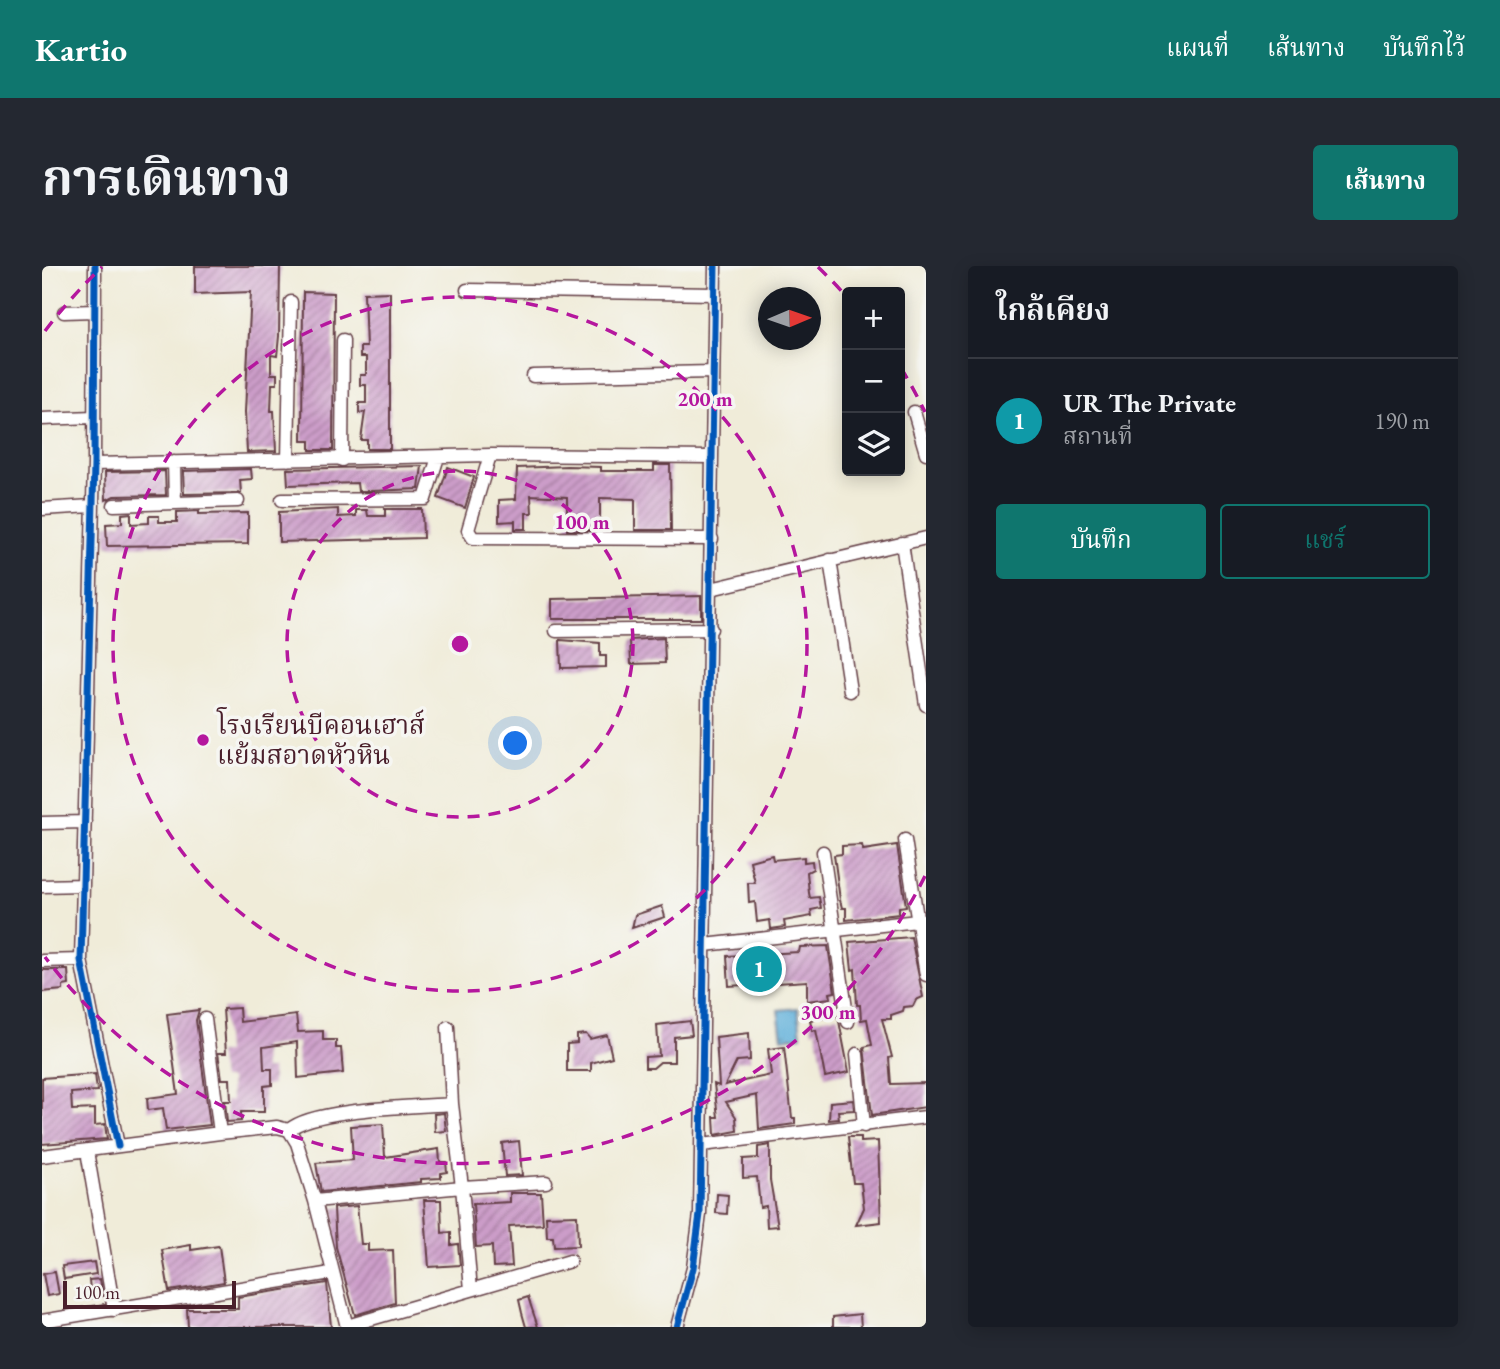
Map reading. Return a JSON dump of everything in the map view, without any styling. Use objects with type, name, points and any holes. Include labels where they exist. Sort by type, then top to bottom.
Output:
[{"type":"street","points":[[95,266],[94,464],[81,960],[118,1146]]},
{"type":"street","points":[[677,1327],[693,1268],[700,1214],[715,266]]},
{"type":"street","points":[[467,290],[715,294]]},
{"type":"street","points":[[288,460],[291,302]]},
{"type":"street","points":[[64,312],[93,311]]},
{"type":"street","points":[[342,460],[344,340]]},
{"type":"street","points":[[533,376],[712,372]]},
{"type":"street","points":[[914,412],[926,453]]},
{"type":"street","points":[[42,419],[93,418]]},
{"type":"street","points":[[94,464],[490,455],[711,457]]},
{"type":"street","points":[[490,455],[468,530],[473,538],[712,539]]},
{"type":"street","points":[[282,500],[425,499],[438,457]]},
{"type":"street","points":[[174,462],[175,503]]},
{"type":"street","points":[[114,505],[238,501]]},
{"type":"street","points":[[42,509],[92,506]]},
{"type":"street","points":[[711,589],[926,538]]},
{"type":"street","points":[[902,543],[926,705]]},
{"type":"street","points":[[830,560],[850,691]]},
{"type":"street","points":[[556,631],[711,629]]},
{"type":"street","points":[[42,823],[85,822]]},
{"type":"street","points":[[905,840],[922,921],[926,975]]},
{"type":"street","points":[[823,852],[848,1022]]},
{"type":"street","points":[[42,886],[83,885]]},
{"type":"street","points":[[705,945],[922,921]]},
{"type":"street","points":[[42,961],[81,960]]},
{"type":"street","points":[[205,1019],[220,1133]]},
{"type":"street","points":[[448,1027],[452,1104],[471,1290]]},
{"type":"street","points":[[857,1054],[864,1126]]},
{"type":"street","points":[[289,1130],[298,1122],[328,1115],[452,1104]]},
{"type":"street","points":[[702,1145],[926,1117]]},
{"type":"street","points":[[42,1156],[220,1133],[277,1128],[289,1130],[297,1143],[315,1201],[331,1273],[347,1326],[570,1261]]},
{"type":"street","points":[[87,1152],[114,1310]]},
{"type":"street","points":[[315,1201],[545,1182]]},
{"type":"street","points":[[42,1321],[331,1273]]},
{"type":"water","points":[[798,1008],[801,1036],[782,1038],[778,1010]]},
{"type":"building","points":[[195,266],[280,266],[277,356],[271,355],[271,374],[277,374],[277,384],[272,384],[271,411],[274,411],[276,451],[247,452],[245,412],[251,292],[195,294]]},
{"type":"building","points":[[303,292],[334,293],[333,450],[310,450],[310,441],[302,441]]},
{"type":"building","points":[[390,292],[390,449],[367,449],[367,440],[361,440],[365,412],[359,413],[359,403],[366,403],[366,385],[360,385],[360,375],[366,375],[366,357],[360,357],[360,347],[366,347],[364,293]]},
{"type":"building","points":[[654,465],[670,465],[671,530],[635,530],[635,499],[600,498],[600,530],[567,530],[567,497],[531,495],[532,513],[526,513],[526,529],[515,529],[515,521],[499,522],[499,500],[516,499],[517,468],[567,466],[601,467],[601,471],[654,471]]},
{"type":"building","points":[[422,466],[419,489],[358,491],[357,483],[288,485],[287,469]]},
{"type":"building","points":[[448,467],[474,477],[465,508],[438,498]]},
{"type":"building","points":[[251,469],[252,479],[240,480],[241,493],[184,494],[183,471]]},
{"type":"building","points":[[165,471],[166,495],[114,496],[106,500],[105,472]]},
{"type":"building","points":[[338,509],[338,517],[356,516],[356,510],[367,510],[368,516],[385,516],[385,509],[422,509],[423,538],[279,542],[279,512]]},
{"type":"building","points":[[199,511],[199,514],[248,513],[248,544],[107,546],[106,524],[122,523],[122,514],[131,513],[131,524],[149,523],[149,516],[159,516],[159,522],[177,522],[177,512]]},
{"type":"building","points":[[701,596],[701,619],[552,619],[552,599]]},
{"type":"building","points":[[664,638],[665,663],[631,664],[630,640]]},
{"type":"building","points":[[560,640],[600,643],[600,656],[606,656],[606,667],[561,668]]},
{"type":"building","points":[[862,845],[863,850],[897,845],[906,906],[899,907],[899,914],[846,920],[846,908],[842,908],[840,900],[834,855],[842,854],[842,846]]},
{"type":"building","points":[[772,855],[773,860],[804,857],[804,862],[812,861],[813,869],[807,872],[809,893],[810,898],[819,897],[821,908],[811,910],[812,916],[784,921],[785,927],[771,929],[770,920],[757,922],[755,902],[749,903],[748,883],[755,883],[750,861]]},
{"type":"building","points":[[662,906],[665,917],[632,928],[635,915]]},
{"type":"building","points":[[911,937],[923,997],[916,1000],[913,1006],[904,1007],[903,1011],[891,1015],[891,1019],[882,1019],[892,1057],[889,1058],[891,1084],[926,1083],[926,1107],[872,1115],[864,1047],[872,1045],[867,1019],[861,1020],[860,1005],[857,1005],[855,969],[852,970],[849,942]]},
{"type":"building","points":[[828,946],[835,992],[830,993],[831,998],[807,1001],[807,981],[729,986],[727,956],[799,952],[800,947]]},
{"type":"building","points":[[42,970],[68,970],[69,985],[63,986],[63,990],[42,992]]},
{"type":"building","points":[[239,1008],[240,1022],[296,1015],[298,1032],[323,1031],[323,1040],[336,1040],[336,1048],[341,1048],[343,1073],[298,1078],[297,1042],[263,1047],[264,1069],[272,1069],[272,1085],[264,1086],[264,1112],[241,1112],[241,1121],[227,1122],[225,1101],[231,1101],[230,1079],[222,1079],[218,1053],[226,1053],[223,1009]]},
{"type":"building","points":[[199,1010],[196,1020],[210,1125],[166,1130],[163,1108],[148,1110],[147,1098],[178,1094],[167,1014]]},
{"type":"building","points":[[838,1016],[849,1072],[825,1077],[816,1030],[812,1031],[810,1020]]},
{"type":"building","points":[[690,1021],[692,1035],[674,1037],[674,1062],[660,1062],[653,1068],[645,1068],[645,1057],[659,1056],[657,1025]]},
{"type":"building","points":[[749,1033],[750,1060],[737,1061],[725,1085],[771,1075],[768,1049],[784,1047],[792,1118],[795,1118],[795,1124],[759,1129],[757,1095],[726,1102],[736,1117],[737,1131],[715,1135],[714,1117],[718,1117],[714,1084],[719,1086],[716,1037]]},
{"type":"building","points":[[586,1034],[590,1039],[607,1035],[612,1057],[591,1063],[591,1071],[567,1071],[567,1044],[577,1043],[577,1035]]},
{"type":"building","points":[[95,1074],[97,1091],[71,1093],[72,1110],[95,1109],[95,1125],[105,1124],[107,1139],[42,1144],[42,1078]]},
{"type":"building","points":[[853,1100],[854,1110],[838,1111],[839,1119],[829,1120],[830,1102]]},
{"type":"building","points":[[444,1113],[446,1131],[435,1132],[434,1114]]},
{"type":"building","points":[[383,1124],[385,1157],[439,1149],[440,1162],[446,1162],[447,1172],[441,1173],[441,1178],[421,1179],[421,1182],[321,1192],[316,1163],[353,1160],[351,1126]]},
{"type":"building","points":[[848,1137],[861,1137],[861,1142],[878,1141],[881,1222],[856,1225],[864,1208],[861,1183],[853,1183]]},
{"type":"building","points":[[519,1141],[522,1175],[505,1176],[502,1143]]},
{"type":"building","points":[[770,1145],[770,1180],[778,1226],[767,1227],[766,1206],[760,1207],[757,1177],[743,1178],[743,1159],[758,1158],[758,1147]]},
{"type":"building","points":[[510,1193],[541,1193],[543,1224],[509,1226],[512,1266],[493,1267],[492,1246],[476,1247],[473,1204],[510,1202]]},
{"type":"building","points":[[717,1194],[728,1195],[727,1214],[716,1213]]},
{"type":"building","points":[[424,1200],[441,1200],[442,1233],[451,1232],[451,1245],[458,1244],[460,1265],[429,1267]]},
{"type":"building","points":[[357,1206],[361,1244],[368,1244],[368,1251],[393,1250],[395,1303],[355,1315],[336,1247],[334,1208]]},
{"type":"building","points":[[577,1215],[578,1246],[554,1247],[553,1237],[547,1237],[546,1216]]},
{"type":"building","points":[[191,1245],[191,1250],[219,1246],[224,1282],[169,1291],[162,1250]]},
{"type":"building","points":[[94,1262],[96,1274],[64,1279],[62,1266]]},
{"type":"building","points":[[55,1272],[59,1294],[47,1296],[43,1274]]},
{"type":"building","points":[[100,1279],[103,1296],[91,1298],[89,1280]]},
{"type":"building","points":[[327,1283],[331,1327],[188,1327],[187,1309],[238,1309],[238,1297]]},
{"type":"building","points":[[528,1297],[538,1327],[526,1327],[519,1300]]},
{"type":"building","points":[[860,1314],[861,1327],[833,1327],[833,1317]]},
{"type":"cycle path","points":[[95,266],[94,464],[81,960],[118,1146]]},
{"type":"cycle path","points":[[677,1327],[693,1268],[700,1214],[715,266]]},
{"type":"place","name":"โรงเรียนบีคอนเฮาส์ แย้มสอาดหัวหิน","points":[[203,740]]},
{"type":"place","name":"UR The Private","points":[[759,969]]}]
